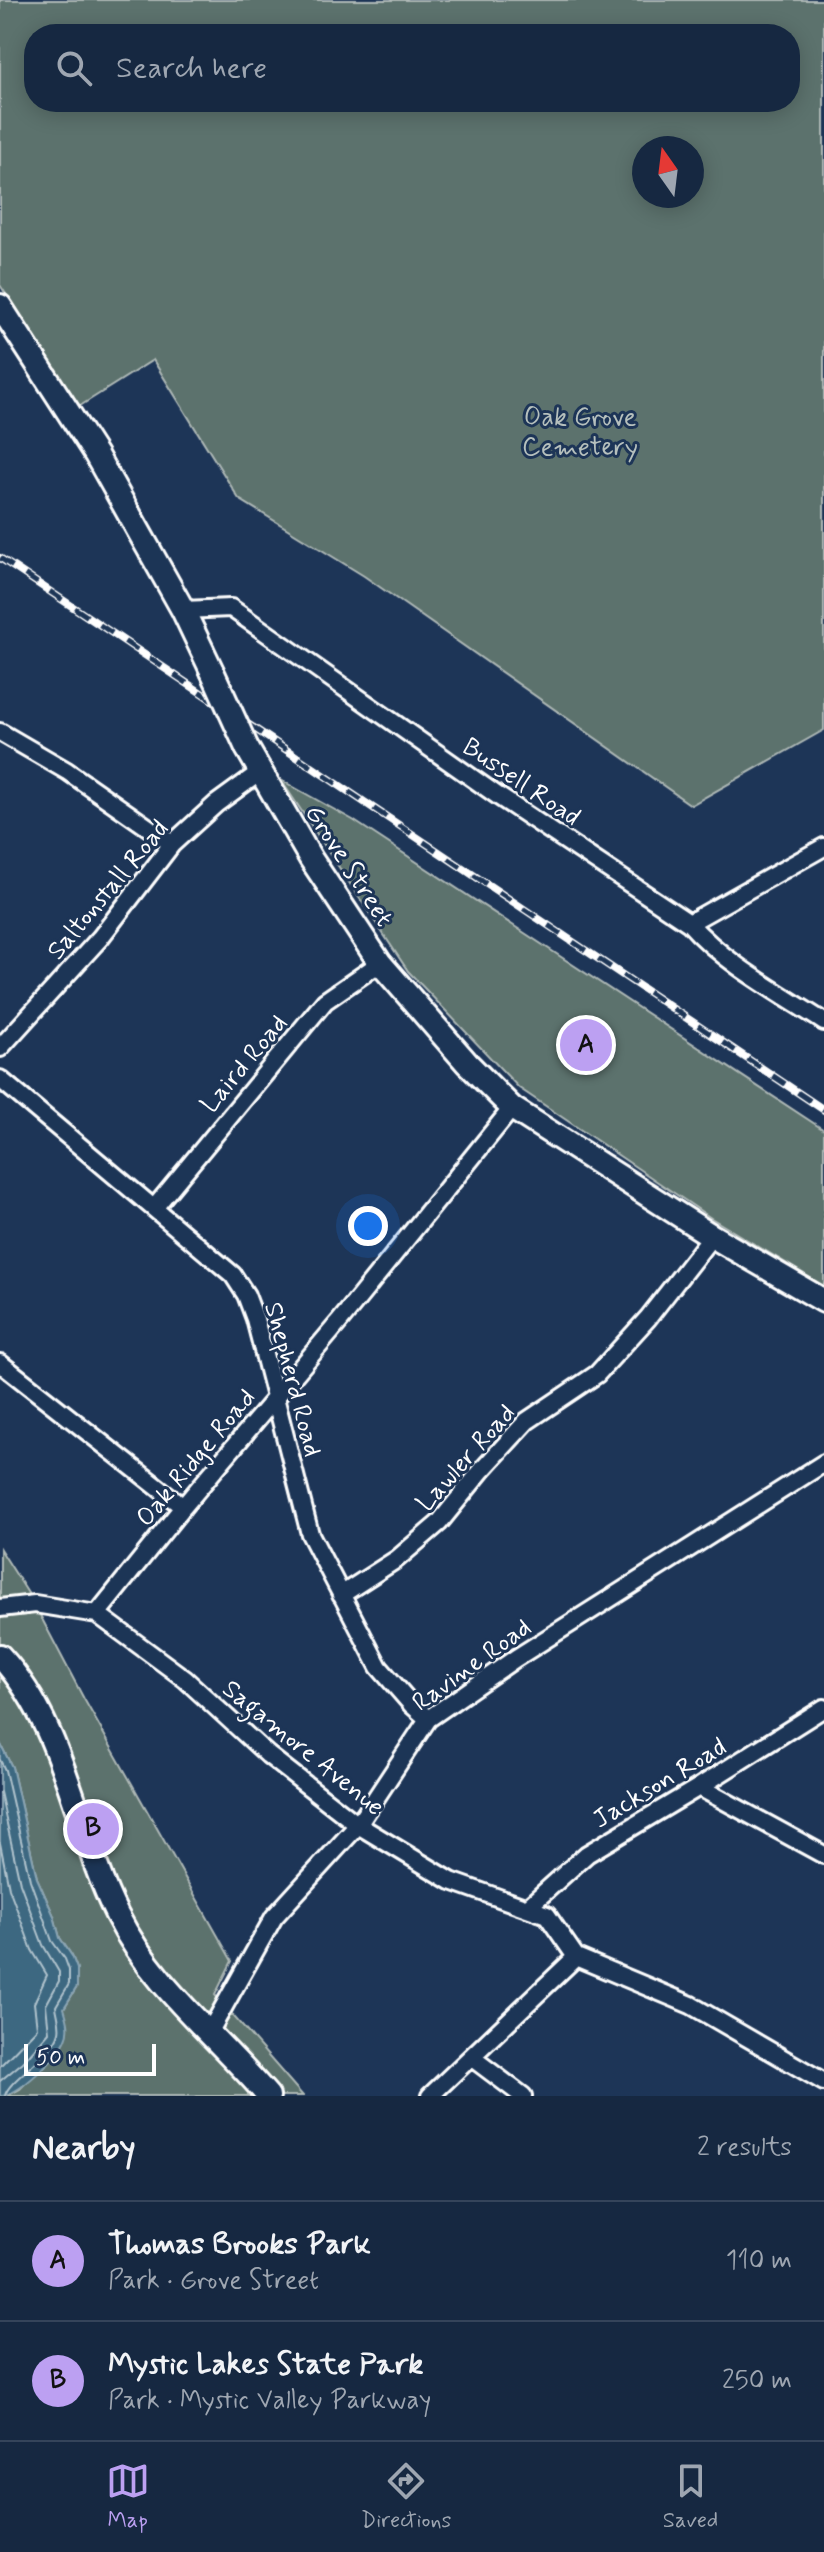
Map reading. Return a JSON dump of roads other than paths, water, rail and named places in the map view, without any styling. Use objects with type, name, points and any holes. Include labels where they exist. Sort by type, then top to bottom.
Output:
[{"type":"street","name":"Grove Street","points":[[0,306],[96,455],[183,610],[260,772],[311,859],[380,963],[467,1063],[512,1108],[712,1236],[824,1301]]},
{"type":"street","name":"Bussell Road","points":[[183,610],[231,608],[498,796],[689,923],[753,976],[824,1022]]},
{"type":"street","points":[[0,732],[67,771],[172,844]]},
{"type":"street","name":"Saltonstall Road","points":[[0,1048],[100,938],[172,844],[216,804],[260,772]]},
{"type":"street","points":[[689,923],[824,847]]},
{"type":"street","name":"Laird Road","points":[[155,1207],[325,1001],[380,963]]},
{"type":"street","name":"Shepherd Road","points":[[0,1079],[233,1275],[246,1295],[255,1319],[310,1534],[379,1667],[428,1719]]},
{"type":"street","name":"Oak Ridge Road","points":[[97,1614],[512,1108]]},
{"type":"street","name":"Lawler Road","points":[[341,1595],[397,1559],[439,1523],[527,1421],[597,1374],[648,1318],[712,1236]]},
{"type":"street","points":[[0,1363],[183,1507]]},
{"type":"street","name":"Ravine Road","points":[[209,2033],[274,1917],[358,1825],[428,1719],[564,1627],[824,1463]]},
{"type":"street","name":"Sagamore Avenue","points":[[0,1608],[35,1604],[97,1614],[185,1679],[268,1755],[358,1825],[451,1881],[547,1915],[576,1957]]},
{"type":"street","points":[[0,1656],[25,1690],[50,1737],[100,1875],[130,1940],[161,1984],[268,2096]]},
{"type":"street","name":"Jackson Road","points":[[527,1908],[587,1854],[824,1708]]},
{"type":"street","points":[[699,1787],[824,1855]]},
{"type":"street","points":[[430,2096],[576,1957],[691,2005],[824,2082]]},
{"type":"street","points":[[471,2057],[523,2096]]},
{"type":"water","points":[[0,1743],[12,1767],[37,1878],[60,1938],[77,1969],[77,1987],[64,2008],[68,2031],[62,2046],[47,2065],[27,2082],[0,2096]]},
{"type":"railway","points":[[0,558],[824,1110]]},
{"type":"place","name":"Thomas Brooks Park","points":[[586,1045]]},
{"type":"place","name":"Mystic Lakes State Park","points":[[93,1829]]},
{"type":"park label","name":"Oak Grove Cemetery","points":[[580,431]]}]
